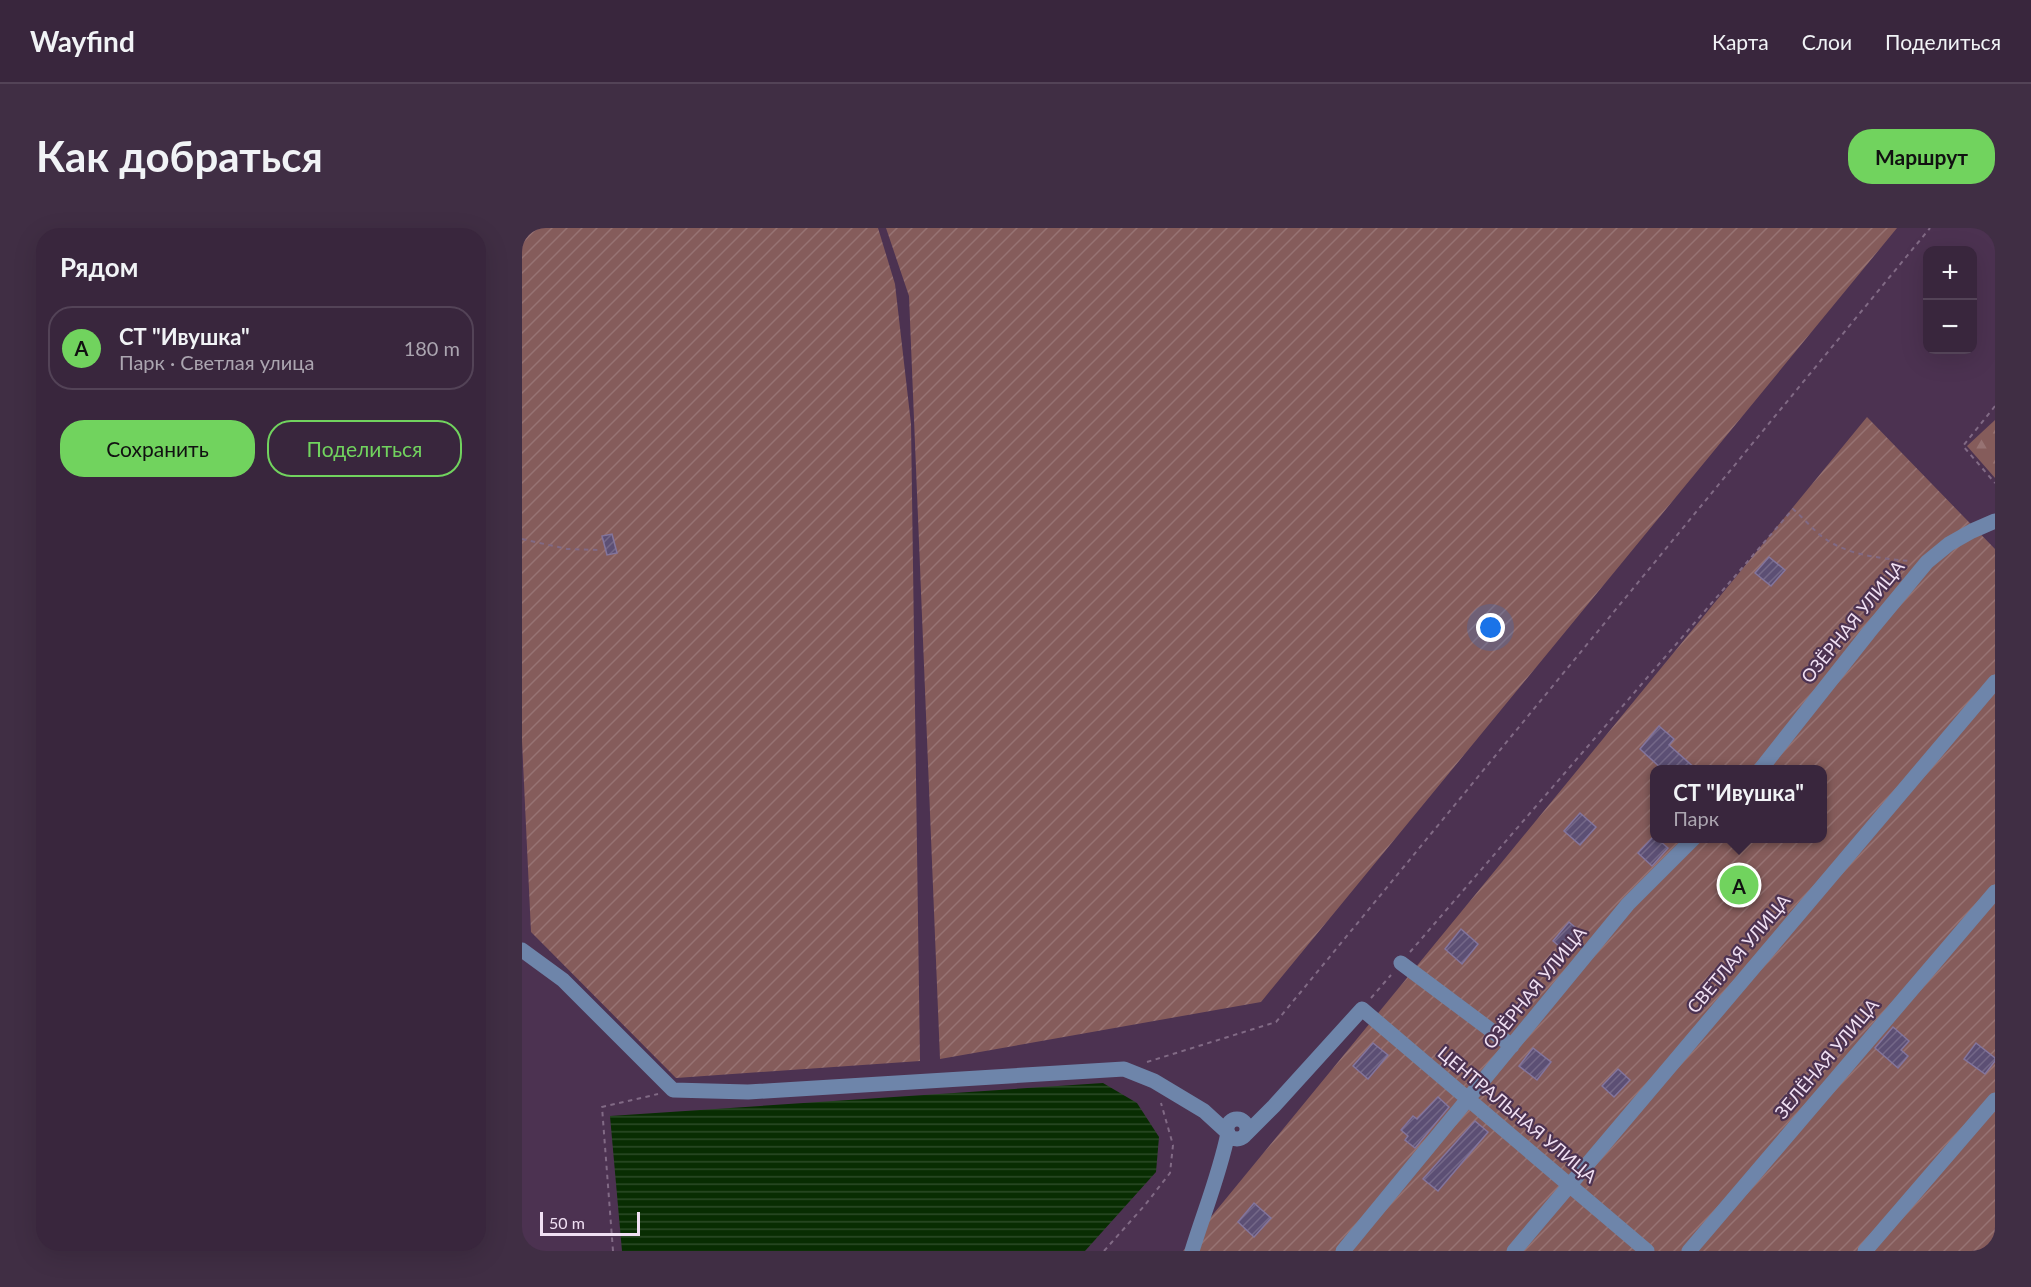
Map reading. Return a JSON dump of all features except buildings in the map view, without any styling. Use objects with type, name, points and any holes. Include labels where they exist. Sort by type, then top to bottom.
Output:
[{"type":"street","name":"ОЗЁРНАЯ УЛИЦА","points":[[1764,765],[1927,562],[1957,540],[1995,520]]},
{"type":"street","name":"СВЕТЛАЯ УЛИЦА","points":[[1514,1251],[1995,682]]},
{"type":"street","name":"ОЗЁРНАЯ УЛИЦА","points":[[1343,1251],[1628,904],[1690,843]]},
{"type":"street","name":"ЗЕЛЁНАЯ УЛИЦА","points":[[1689,1251],[1995,892]]},
{"type":"street","points":[[522,950],[563,980],[673,1090],[748,1092],[1124,1069],[1154,1081],[1204,1111],[1242,1127]]},
{"type":"street","points":[[1401,963],[1512,1046]]},
{"type":"street","points":[[1223,1157],[1242,1127],[1274,1106],[1362,1009]]},
{"type":"street","name":"ЦЕНТРАЛЬНАЯ УЛИЦА","points":[[1362,1009],[1647,1251]]},
{"type":"street","points":[[1865,1251],[1995,1100]]},
{"type":"street","points":[[1204,1111],[1235,1139],[1242,1127]]},
{"type":"street","points":[[1192,1251],[1223,1157],[1227,1133]]},
{"type":"path","points":[[1145,1062],[1276,1022],[1930,228]]},
{"type":"path","points":[[1986,228],[1995,235]]},
{"type":"path","points":[[1995,406],[1963,446],[1995,483]]},
{"type":"path","points":[[1362,1009],[1793,509],[1821,535],[1855,554],[1927,562]]},
{"type":"path","points":[[522,539],[567,549],[598,550]]},
{"type":"path","points":[[1104,1251],[1170,1173],[1173,1145],[1154,1081]]},
{"type":"path","points":[[613,1251],[602,1107],[673,1090]]},
{"type":"green space","points":[[522,228],[878,228],[895,284],[911,424],[920,1061],[676,1078],[531,932],[522,741]]},
{"type":"green space","points":[[886,228],[1897,228],[1261,1002],[940,1059],[909,296]]},
{"type":"green space","points":[[1867,417],[1995,549],[1995,1251],[1183,1251]]},
{"type":"green space","points":[[1995,420],[1995,478],[1967,446]]},
{"type":"shaded area","points":[[1103,1083],[1137,1103],[1159,1137],[1156,1172],[1085,1251],[622,1251],[610,1116]]},
{"type":"place","name":"СТ \"Ивушка\"","points":[[1739,885]]}]
